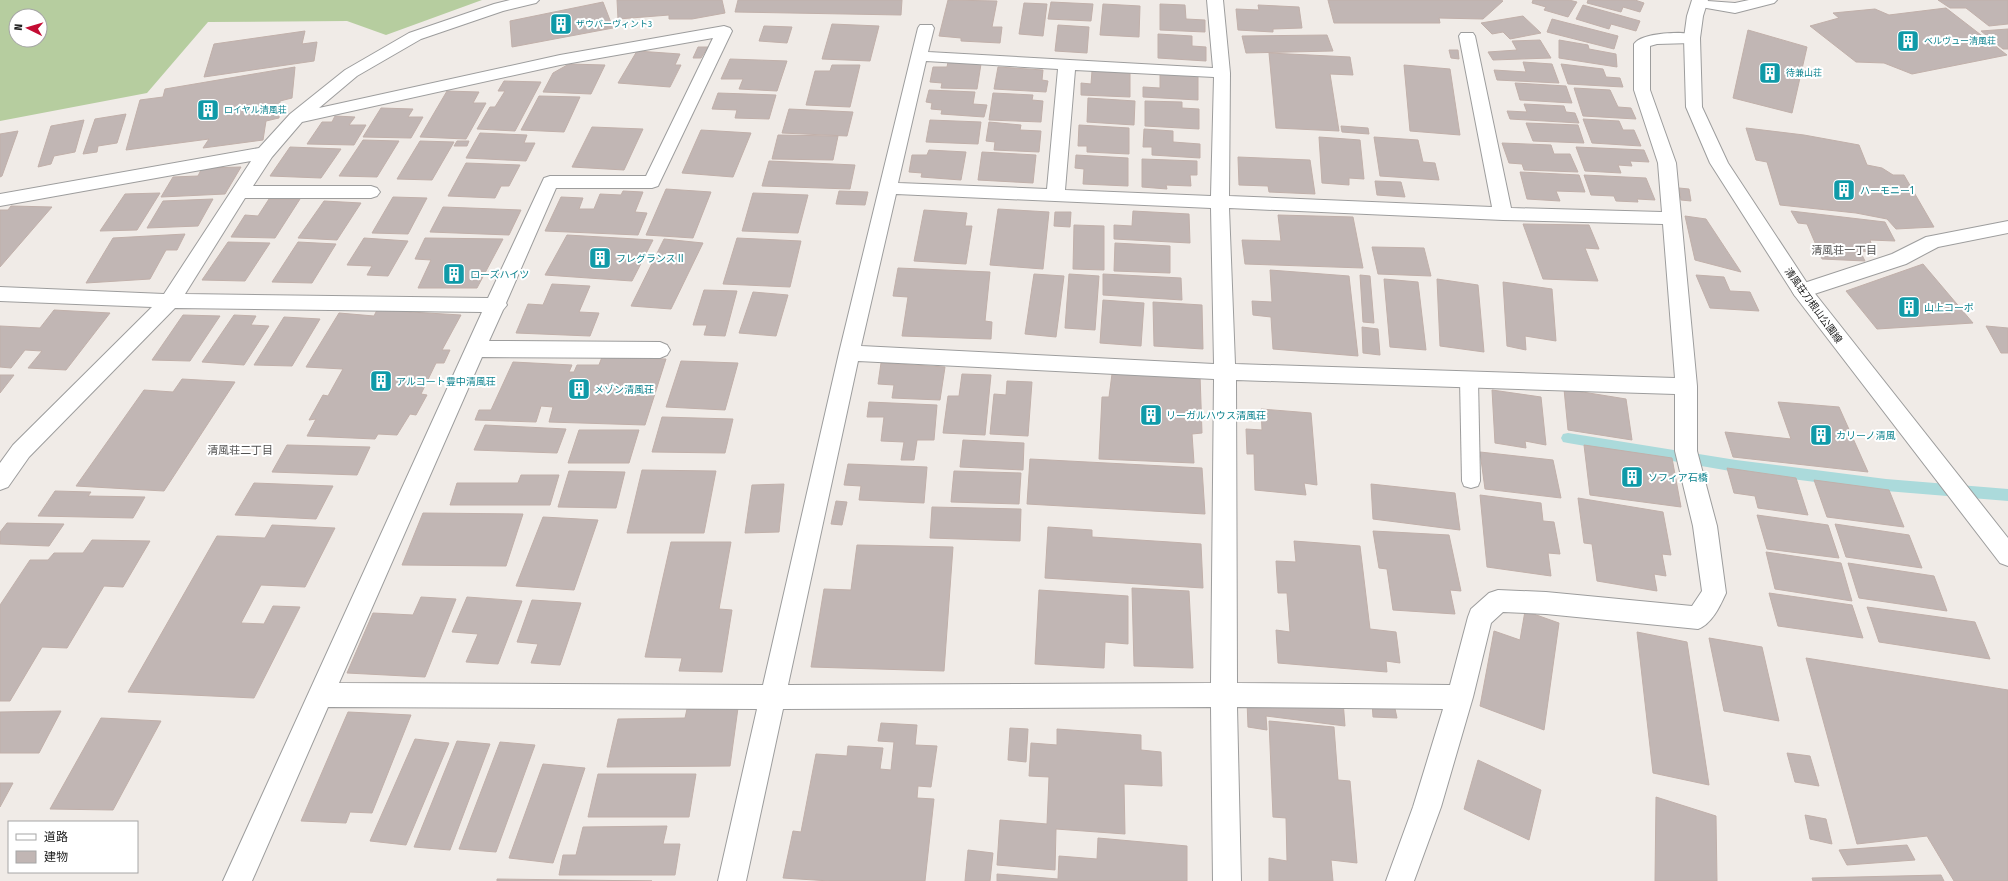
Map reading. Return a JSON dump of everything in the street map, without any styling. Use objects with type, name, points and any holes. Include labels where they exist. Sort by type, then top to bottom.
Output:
[{"type":"street","points":[[0,481],[20,451],[170,301],[265,152],[296,118],[350,73],[415,36],[499,7],[531,0]]},
{"type":"street","points":[[1215,0],[1222,73],[1220,202],[1226,372],[1224,695],[1227,881]]},
{"type":"street","points":[[1700,1],[1735,8],[1769,0]]},
{"type":"street","name":"清風荘刀根山公園線","points":[[1700,1],[1695,16],[1692,38],[1694,107],[1719,163],[1802,292],[2008,556]]},
{"type":"street","points":[[732,881],[849,353],[926,28]]},
{"type":"street","points":[[237,881],[550,182],[652,182],[724,31],[560,60],[296,118]]},
{"type":"street","points":[[1467,36],[1503,214]]},
{"type":"street","points":[[1400,881],[1427,807],[1460,697],[1480,617],[1498,602],[1546,603],[1698,618],[1714,593],[1706,526],[1686,451],[1686,386],[1673,218],[1667,163],[1642,90],[1642,44],[1655,39],[1692,38]]},
{"type":"street","points":[[920,56],[1222,73]]},
{"type":"street","points":[[1056,194],[1067,64]]},
{"type":"street","points":[[0,200],[265,152]]},
{"type":"street","points":[[887,188],[1503,214],[1673,218]]},
{"type":"street","points":[[239,192],[371,192]]},
{"type":"street","points":[[1802,292],[1899,259],[1933,242],[2008,227]]},
{"type":"street","points":[[0,294],[170,301],[496,305]]},
{"type":"street","points":[[475,349],[660,350]]},
{"type":"street","points":[[849,353],[1226,372],[1686,386]]},
{"type":"street","points":[[321,696],[774,697],[1224,695],[1460,697]]},
{"type":"lane","points":[[1469,379],[1470,482]]},
{"type":"green space","points":[[0,0],[482,0],[386,35],[347,21],[208,22],[147,93],[0,121]]},
{"type":"building","points":[[617,0],[722,0],[725,13],[692,19],[669,19],[669,15],[618,19]]},
{"type":"building","points":[[738,0],[902,0],[901,15],[735,12]]},
{"type":"building","points":[[948,0],[997,1],[992,27],[1002,27],[1000,43],[961,41],[961,38],[939,36]]},
{"type":"building","points":[[1328,0],[1503,1],[1483,19],[1439,18],[1440,23],[1334,23]]},
{"type":"building","points":[[1533,0],[1569,0],[1577,2],[1568,17],[1544,10],[1546,7],[1532,3]]},
{"type":"building","points":[[1588,0],[1635,0],[1644,3],[1640,12],[1623,7],[1621,12],[1587,3]]},
{"type":"building","points":[[1938,0],[2008,0],[2008,24],[1989,26],[1966,8],[1950,8]]},
{"type":"building","name":"ザウバーヴィント3","points":[[603,2],[613,28],[512,47],[510,21]]},
{"type":"building","points":[[1051,2],[1093,4],[1091,21],[1048,19]]},
{"type":"building","points":[[1024,3],[1047,4],[1043,36],[1019,34]]},
{"type":"building","points":[[1103,4],[1140,6],[1139,37],[1100,35]]},
{"type":"building","points":[[1160,4],[1185,5],[1186,19],[1205,20],[1205,32],[1160,30]]},
{"type":"building","points":[[1258,5],[1299,7],[1302,28],[1273,29],[1273,32],[1238,30],[1236,9],[1259,10]]},
{"type":"building","points":[[1583,5],[1640,21],[1636,31],[1611,24],[1609,29],[1576,19]]},
{"type":"building","name":"ベルヴュー清風荘","points":[[1946,8],[2007,55],[1912,74],[1884,63],[1856,62],[1810,26],[1839,18],[1833,13],[1875,9],[1889,15]]},
{"type":"building","points":[[1523,16],[1541,33],[1510,39],[1503,32],[1492,34],[1481,23]]},
{"type":"building","points":[[1552,19],[1618,36],[1614,49],[1547,32]]},
{"type":"building","points":[[832,24],[879,26],[870,61],[822,59]]},
{"type":"building","points":[[1058,25],[1089,27],[1087,53],[1055,51]]},
{"type":"building","points":[[764,26],[792,27],[787,43],[759,41]]},
{"type":"building","points":[[2008,29],[2008,49],[2003,49],[1981,31]]},
{"type":"building","name":"待兼山荘","points":[[1748,30],[1807,47],[1792,113],[1733,98]]},
{"type":"building","points":[[305,31],[302,44],[317,42],[314,61],[204,77],[214,44]]},
{"type":"building","points":[[1158,34],[1192,36],[1192,46],[1206,47],[1206,61],[1158,58]]},
{"type":"building","points":[[1327,35],[1333,51],[1246,53],[1242,36]]},
{"type":"building","points":[[1540,40],[1551,58],[1493,60],[1488,52],[1517,50],[1512,41]]},
{"type":"building","points":[[1559,40],[1588,45],[1589,49],[1616,54],[1617,67],[1559,58]]},
{"type":"building","points":[[698,47],[708,47],[701,58],[693,58]]},
{"type":"building","points":[[1449,50],[1458,50],[1459,59],[1451,58]]},
{"type":"building","points":[[637,51],[680,54],[675,65],[681,65],[670,87],[618,83]]},
{"type":"building","points":[[1269,53],[1350,57],[1353,75],[1330,74],[1339,131],[1276,128]]},
{"type":"building","points":[[730,59],[787,61],[777,91],[739,89],[743,79],[721,79]]},
{"type":"building","points":[[948,62],[981,64],[977,89],[941,88],[942,83],[930,82],[933,67],[947,67]]},
{"type":"building","points":[[1523,62],[1552,64],[1559,83],[1497,80],[1494,70],[1526,72]]},
{"type":"building","points":[[569,64],[605,65],[591,94],[543,92],[553,73]]},
{"type":"building","points":[[1561,64],[1603,69],[1606,77],[1620,78],[1623,87],[1568,84]]},
{"type":"building","points":[[832,65],[860,65],[850,107],[806,105],[815,71],[830,71]]},
{"type":"building","points":[[1404,65],[1450,69],[1460,135],[1410,131]]},
{"type":"building","name":"ロイヤル清風荘","points":[[295,67],[292,98],[280,101],[279,118],[266,121],[263,140],[203,148],[209,139],[126,150],[140,100],[163,97],[165,89]]},
{"type":"building","points":[[998,67],[1043,70],[1042,80],[1048,81],[1046,92],[994,89]]},
{"type":"building","points":[[1092,71],[1130,73],[1130,97],[1081,95],[1081,83],[1091,84]]},
{"type":"building","points":[[1160,74],[1198,76],[1198,100],[1143,97],[1143,87],[1160,88]]},
{"type":"building","points":[[504,81],[541,82],[515,131],[477,129],[490,107],[495,107],[505,91],[498,91]]},
{"type":"building","points":[[1515,83],[1566,86],[1572,103],[1520,100]]},
{"type":"building","points":[[1574,88],[1610,90],[1618,107],[1631,108],[1636,119],[1583,116]]},
{"type":"building","points":[[929,90],[975,92],[973,104],[987,105],[984,117],[941,114],[942,110],[931,109],[932,103],[926,102]]},
{"type":"building","points":[[447,91],[479,92],[473,103],[486,103],[466,139],[420,137]]},
{"type":"building","points":[[718,93],[776,95],[769,119],[735,118],[737,110],[712,109]]},
{"type":"building","points":[[993,93],[1033,95],[1032,100],[1043,101],[1041,122],[989,120]]},
{"type":"building","points":[[539,96],[580,97],[564,132],[521,130]]},
{"type":"building","points":[[1088,98],[1135,101],[1134,125],[1087,122]]},
{"type":"building","points":[[1145,101],[1182,102],[1182,108],[1199,109],[1199,129],[1145,126]]},
{"type":"building","points":[[1524,104],[1564,106],[1566,112],[1575,113],[1579,123],[1510,119],[1507,111],[1527,112]]},
{"type":"building","points":[[381,108],[413,109],[408,117],[423,117],[411,138],[363,137]]},
{"type":"building","points":[[789,109],[853,112],[847,136],[782,133]]},
{"type":"building","points":[[126,114],[117,143],[98,146],[97,152],[83,154],[95,119]]},
{"type":"building","points":[[335,116],[355,117],[349,125],[366,125],[354,145],[307,144],[322,122],[332,122]]},
{"type":"building","points":[[1583,119],[1619,121],[1623,130],[1634,130],[1641,146],[1592,143]]},
{"type":"building","points":[[84,120],[75,152],[54,156],[51,164],[38,167],[51,126]]},
{"type":"building","points":[[930,120],[981,122],[978,144],[926,142]]},
{"type":"building","points":[[989,122],[1021,125],[1020,130],[1041,131],[1039,152],[994,150],[995,142],[986,141]]},
{"type":"building","points":[[1526,123],[1578,125],[1584,143],[1533,141]]},
{"type":"building","points":[[1079,125],[1129,128],[1129,154],[1087,152],[1087,146],[1078,146]]},
{"type":"building","points":[[1341,126],[1368,128],[1369,134],[1342,132]]},
{"type":"building","points":[[592,127],[643,129],[624,170],[572,167]]},
{"type":"building","name":"ハーモニー1","points":[[1746,128],[1804,135],[1859,145],[1867,165],[1882,168],[1893,175],[1904,175],[1934,227],[1896,229],[1887,219],[1856,213],[1780,205],[1767,162],[1756,160]]},
{"type":"building","points":[[1144,129],[1173,131],[1173,142],[1200,144],[1200,158],[1152,155],[1152,147],[1143,147]]},
{"type":"building","points":[[701,130],[751,133],[733,177],[682,173]]},
{"type":"building","points":[[18,131],[2,176],[0,177],[0,134]]},
{"type":"building","points":[[480,133],[527,135],[524,143],[535,143],[526,161],[466,158]]},
{"type":"building","points":[[778,135],[838,136],[833,160],[772,159]]},
{"type":"building","points":[[1319,137],[1360,140],[1364,179],[1349,178],[1349,185],[1322,183]]},
{"type":"building","points":[[1374,137],[1418,140],[1423,162],[1435,163],[1439,180],[1380,176]]},
{"type":"building","points":[[363,140],[399,141],[377,177],[339,176]]},
{"type":"building","points":[[420,141],[454,142],[432,180],[397,179]]},
{"type":"building","points":[[457,141],[469,141],[467,146],[454,146]]},
{"type":"building","points":[[1502,143],[1551,145],[1554,154],[1570,154],[1578,172],[1524,170],[1522,164],[1509,163]]},
{"type":"building","points":[[290,147],[341,149],[321,178],[270,176]]},
{"type":"building","points":[[1576,147],[1644,150],[1649,162],[1630,161],[1632,166],[1618,165],[1621,173],[1585,171]]},
{"type":"building","points":[[929,150],[966,152],[961,180],[921,177],[922,173],[909,172],[912,155],[927,155]]},
{"type":"building","points":[[982,152],[1036,155],[1033,183],[978,180]]},
{"type":"building","points":[[1076,155],[1128,158],[1128,186],[1083,184],[1084,169],[1075,168]]},
{"type":"building","points":[[1238,157],[1310,160],[1315,194],[1269,192],[1268,186],[1239,185]]},
{"type":"building","points":[[1142,159],[1197,161],[1197,175],[1190,175],[1191,186],[1166,185],[1167,189],[1142,187]]},
{"type":"building","points":[[769,161],[855,165],[850,189],[762,186]]},
{"type":"building","points":[[466,163],[520,165],[509,186],[501,186],[495,198],[448,196]]},
{"type":"building","points":[[241,167],[225,194],[161,197],[173,177],[198,176],[202,168]]},
{"type":"building","points":[[1520,172],[1579,175],[1585,192],[1556,191],[1560,201],[1527,199]]},
{"type":"building","points":[[1584,175],[1646,178],[1655,200],[1637,199],[1638,202],[1616,201],[1614,196],[1591,195]]},
{"type":"building","points":[[1375,181],[1401,182],[1405,197],[1377,195]]},
{"type":"building","points":[[1679,188],[1689,189],[1691,201],[1681,200]]},
{"type":"building","points":[[666,189],[711,192],[693,238],[646,235]]},
{"type":"building","points":[[623,191],[643,192],[635,212],[647,213],[638,235],[545,231],[561,197],[583,198],[579,209],[594,209],[600,194],[621,195]]},
{"type":"building","points":[[839,191],[868,192],[865,205],[836,204]]},
{"type":"building","points":[[160,193],[137,230],[100,231],[125,194]]},
{"type":"building","points":[[753,193],[808,195],[798,233],[742,231]]},
{"type":"building","points":[[393,197],[427,198],[408,234],[372,233]]},
{"type":"building","points":[[213,199],[198,226],[147,228],[163,201]]},
{"type":"building","points":[[269,199],[300,199],[275,238],[231,237],[245,215],[258,216]]},
{"type":"building","points":[[324,201],[361,203],[337,240],[298,238]]},
{"type":"building","points":[[11,206],[52,207],[0,267],[0,210],[8,210]]},
{"type":"building","points":[[443,207],[521,210],[509,235],[430,232]]},
{"type":"building","points":[[998,209],[1049,212],[1043,269],[990,265]]},
{"type":"building","points":[[924,210],[967,213],[965,226],[972,226],[966,264],[914,261]]},
{"type":"building","points":[[1133,211],[1189,214],[1190,243],[1114,239],[1114,225],[1132,226]]},
{"type":"building","points":[[1791,211],[1885,222],[1895,241],[1870,240],[1874,252],[1860,251],[1865,261],[1822,259],[1807,224],[1798,223]]},
{"type":"building","points":[[1055,212],[1071,212],[1070,227],[1054,226]]},
{"type":"building","points":[[1278,215],[1353,217],[1363,268],[1245,264],[1242,240],[1281,241]]},
{"type":"building","points":[[1685,216],[1706,219],[1741,272],[1695,260]]},
{"type":"building","points":[[1523,224],[1589,225],[1599,249],[1585,248],[1598,281],[1543,279]]},
{"type":"building","points":[[1074,225],[1104,226],[1104,270],[1073,269]]},
{"type":"building","points":[[185,234],[177,250],[166,250],[150,279],[86,283],[113,238]]},
{"type":"building","name":"フレグランスⅡ","points":[[567,235],[653,240],[632,281],[545,275]]},
{"type":"building","points":[[364,238],[408,241],[388,276],[367,275],[372,266],[347,265]]},
{"type":"building","name":"ローズハイツ","points":[[425,238],[503,239],[477,288],[418,288],[431,260],[415,259]]},
{"type":"building","points":[[737,238],[801,241],[790,287],[723,284]]},
{"type":"building","points":[[664,239],[703,243],[671,309],[631,306]]},
{"type":"building","points":[[228,242],[270,243],[245,281],[202,280]]},
{"type":"building","points":[[298,242],[336,244],[312,283],[272,282]]},
{"type":"building","points":[[1115,243],[1170,246],[1170,273],[1114,271]]},
{"type":"building","points":[[1372,247],[1424,248],[1431,276],[1378,274]]},
{"type":"building","name":"山上コーポ","points":[[1923,264],[1973,323],[1877,329],[1846,291]]},
{"type":"building","points":[[898,268],[990,272],[985,321],[992,322],[991,339],[902,336],[908,297],[893,296]]},
{"type":"building","points":[[1270,270],[1349,276],[1358,356],[1273,349],[1271,317],[1253,315],[1252,301],[1272,302]]},
{"type":"building","points":[[1034,274],[1064,276],[1056,337],[1025,334]]},
{"type":"building","points":[[1069,274],[1099,276],[1095,330],[1065,328]]},
{"type":"building","points":[[1103,274],[1181,278],[1182,300],[1103,295]]},
{"type":"building","points":[[1360,275],[1370,276],[1374,323],[1363,322]]},
{"type":"building","points":[[1696,275],[1724,277],[1730,291],[1750,292],[1759,311],[1710,308]]},
{"type":"building","points":[[1384,279],[1418,282],[1426,350],[1390,347]]},
{"type":"building","points":[[1437,279],[1478,285],[1484,352],[1440,346]]},
{"type":"building","points":[[1503,282],[1552,289],[1556,341],[1525,336],[1526,350],[1507,346]]},
{"type":"building","points":[[552,284],[590,286],[579,312],[599,313],[590,336],[516,333],[528,304],[543,305]]},
{"type":"building","points":[[704,290],[737,291],[725,336],[704,335],[707,325],[693,325]]},
{"type":"building","points":[[753,292],[788,295],[776,336],[739,333]]},
{"type":"building","points":[[1103,300],[1144,303],[1141,346],[1100,343]]},
{"type":"building","points":[[1153,302],[1202,305],[1203,349],[1154,346]]},
{"type":"building","points":[[54,310],[110,313],[66,370],[28,368],[42,351],[25,350],[11,368],[0,367],[0,326],[40,328]]},
{"type":"building","name":"アルコート豊中清風荘","points":[[377,310],[461,315],[442,350],[450,350],[444,363],[436,363],[421,394],[427,395],[416,415],[410,414],[397,435],[378,434],[375,439],[307,436],[316,419],[309,420],[323,395],[328,396],[343,369],[306,367],[339,313],[374,316]]},
{"type":"building","points":[[183,315],[220,316],[190,361],[152,360]]},
{"type":"building","points":[[234,315],[256,316],[251,325],[269,326],[244,365],[202,362]]},
{"type":"building","points":[[284,317],[320,319],[292,366],[254,365]]},
{"type":"building","points":[[1986,326],[2008,328],[2008,353],[2001,353]]},
{"type":"building","points":[[1362,327],[1378,329],[1380,355],[1363,353]]},
{"type":"building","name":"メゾン清風荘","points":[[602,357],[666,359],[645,425],[549,422],[553,407],[541,406],[536,422],[475,420],[479,410],[491,410],[513,362],[572,365],[569,372],[574,372],[577,365],[599,365]]},
{"type":"building","points":[[681,361],[738,363],[725,410],[666,407]]},
{"type":"building","points":[[881,363],[945,367],[940,400],[892,398],[894,385],[878,384]]},
{"type":"building","name":"リーガルハウス清風荘","points":[[1116,371],[1200,375],[1202,433],[1192,434],[1194,463],[1099,459],[1102,397],[1109,397],[1112,374]]},
{"type":"building","points":[[962,374],[991,375],[985,435],[943,433],[948,396],[959,396]]},
{"type":"building","points":[[0,375],[14,375],[0,393]]},
{"type":"building","points":[[182,379],[235,382],[164,491],[76,486],[144,390],[173,392]]},
{"type":"building","points":[[1007,381],[1032,382],[1028,436],[990,434],[994,394],[1006,395]]},
{"type":"building","points":[[1564,389],[1626,399],[1632,440],[1568,430]]},
{"type":"building","points":[[1492,390],[1541,397],[1546,445],[1525,441],[1526,448],[1495,443]]},
{"type":"building","points":[[869,402],[937,405],[934,440],[917,440],[914,460],[901,460],[904,442],[881,441],[884,417],[867,417]]},
{"type":"building","name":"カリーノ清風","points":[[1778,402],[1839,407],[1868,472],[1733,457],[1725,432],[1791,439]]},
{"type":"building","points":[[1261,409],[1311,413],[1317,485],[1304,483],[1306,495],[1255,490],[1254,454],[1247,454],[1246,429],[1262,430]]},
{"type":"building","points":[[662,417],[733,419],[725,453],[652,452]]},
{"type":"building","points":[[485,425],[566,429],[557,453],[474,450]]},
{"type":"building","points":[[579,430],[639,430],[629,463],[568,463]]},
{"type":"building","points":[[963,440],[1024,443],[1023,470],[960,467]]},
{"type":"building","points":[[287,445],[370,447],[357,475],[272,472]]},
{"type":"building","name":"ソフィア石橋","points":[[1584,445],[1672,458],[1681,507],[1590,495]]},
{"type":"building","points":[[1480,452],[1553,460],[1561,498],[1485,489]]},
{"type":"building","points":[[1030,459],[1202,468],[1205,514],[1027,504]]},
{"type":"building","points":[[848,464],[927,467],[924,503],[859,500],[861,486],[844,485]]},
{"type":"building","points":[[1727,468],[1796,478],[1808,515],[1758,508],[1755,496],[1734,493]]},
{"type":"building","points":[[642,470],[716,471],[704,533],[627,533]]},
{"type":"building","points":[[569,471],[625,472],[616,508],[558,507]]},
{"type":"building","points":[[954,471],[1021,473],[1019,504],[951,502]]},
{"type":"building","points":[[521,475],[559,475],[550,505],[450,505],[457,483],[518,483]]},
{"type":"building","points":[[1814,480],[1889,490],[1904,527],[1827,517]]},
{"type":"building","points":[[254,483],[333,486],[316,519],[235,515]]},
{"type":"building","points":[[784,484],[779,532],[745,533],[752,485]]},
{"type":"building","points":[[1371,484],[1455,493],[1460,530],[1373,519]]},
{"type":"building","points":[[55,491],[91,492],[88,496],[145,497],[133,518],[38,516]]},
{"type":"building","points":[[1480,495],[1541,503],[1543,521],[1554,522],[1560,554],[1548,553],[1551,576],[1487,567]]},
{"type":"building","points":[[1578,498],[1663,512],[1671,555],[1662,554],[1666,576],[1654,574],[1657,591],[1597,581],[1592,544],[1584,543]]},
{"type":"building","points":[[836,501],[847,502],[842,525],[831,524]]},
{"type":"building","points":[[932,507],[1021,509],[1020,541],[930,538]]},
{"type":"building","points":[[423,513],[523,514],[506,566],[402,565]]},
{"type":"building","points":[[1757,515],[1828,525],[1839,558],[1767,549]]},
{"type":"building","points":[[543,517],[598,520],[574,590],[516,586]]},
{"type":"building","points":[[7,523],[64,524],[49,546],[0,544],[0,532]]},
{"type":"building","points":[[1835,524],[1909,535],[1922,568],[1846,557]]},
{"type":"building","points":[[272,525],[335,528],[305,587],[261,585],[241,623],[264,624],[273,606],[300,607],[254,698],[128,692],[217,536],[265,538]]},
{"type":"building","points":[[1048,527],[1092,530],[1092,537],[1201,544],[1203,588],[1045,578]]},
{"type":"building","points":[[1373,531],[1449,535],[1461,591],[1450,590],[1455,614],[1393,610],[1387,569],[1379,568]]},
{"type":"building","points":[[92,540],[150,541],[123,587],[104,586],[67,648],[42,647],[10,701],[0,701],[0,605],[30,560],[48,560],[54,553],[83,553]]},
{"type":"building","points":[[1294,541],[1360,546],[1370,629],[1396,632],[1400,663],[1386,661],[1387,672],[1278,663],[1276,630],[1290,632],[1287,593],[1278,593],[1276,561],[1296,562]]},
{"type":"building","points":[[671,542],[731,542],[719,609],[732,610],[722,672],[679,671],[682,658],[645,657]]},
{"type":"building","points":[[857,545],[953,547],[944,671],[811,667],[824,589],[851,590]]},
{"type":"building","points":[[1766,552],[1841,563],[1852,601],[1775,589]]},
{"type":"building","points":[[1848,563],[1934,576],[1947,611],[1859,598]]},
{"type":"building","points":[[1132,588],[1189,591],[1193,668],[1134,666]]},
{"type":"building","points":[[1039,590],[1128,596],[1128,644],[1105,642],[1104,668],[1035,664]]},
{"type":"building","points":[[1769,593],[1852,605],[1863,638],[1778,626]]},
{"type":"building","points":[[421,597],[456,599],[425,677],[347,673],[373,613],[413,615]]},
{"type":"building","points":[[467,597],[522,601],[498,664],[466,662],[478,634],[452,632]]},
{"type":"building","points":[[532,600],[581,603],[560,665],[531,663],[538,644],[517,642]]},
{"type":"building","points":[[1867,607],[1975,622],[1990,659],[1879,642]]},
{"type":"building","points":[[1525,611],[1559,623],[1544,730],[1480,706],[1494,631],[1520,640]]},
{"type":"building","points":[[1637,632],[1687,642],[1709,785],[1653,773]]},
{"type":"building","points":[[1709,638],[1762,647],[1779,721],[1724,711]]},
{"type":"building","points":[[1806,658],[2008,690],[2008,881],[1954,881],[1927,836],[1857,844]]},
{"type":"building","points":[[1247,701],[1343,701],[1345,726],[1266,716],[1267,730],[1248,727]]},
{"type":"building","points":[[1372,702],[1394,704],[1397,718],[1373,717]]},
{"type":"building","points":[[738,708],[730,766],[607,767],[618,719],[685,718],[687,709]]},
{"type":"building","points":[[61,711],[39,753],[0,753],[0,712]]},
{"type":"building","points":[[348,712],[411,715],[372,813],[350,812],[346,823],[301,821]]},
{"type":"building","points":[[101,718],[161,721],[113,810],[50,809]]},
{"type":"building","points":[[1269,721],[1334,727],[1338,780],[1350,781],[1357,863],[1331,860],[1333,881],[1269,881],[1269,858],[1287,861],[1286,818],[1273,817]]},
{"type":"building","points":[[881,723],[917,725],[915,745],[937,746],[931,787],[918,786],[917,798],[934,799],[925,881],[830,881],[783,878],[793,831],[801,832],[816,754],[847,756],[848,746],[883,748],[880,769],[891,770],[894,742],[878,741]]},
{"type":"building","points":[[1010,728],[1028,729],[1026,762],[1008,760]]},
{"type":"building","points":[[1057,729],[1141,735],[1141,750],[1161,752],[1162,786],[1124,784],[1125,834],[1056,829],[1055,870],[997,865],[1000,820],[1047,824],[1049,777],[1029,776],[1031,743],[1057,745]]},
{"type":"building","points":[[415,739],[449,743],[406,845],[370,841]]},
{"type":"building","points":[[457,741],[490,744],[450,850],[414,847]]},
{"type":"building","points":[[500,742],[535,745],[496,852],[459,849]]},
{"type":"building","points":[[1787,753],[1810,756],[1819,786],[1795,782]]},
{"type":"building","points":[[1478,760],[1541,790],[1529,840],[1464,809]]},
{"type":"building","points":[[543,764],[585,768],[553,863],[509,858]]},
{"type":"building","points":[[598,774],[696,774],[689,817],[588,817]]},
{"type":"building","points":[[0,783],[13,783],[0,807]]},
{"type":"building","points":[[1656,797],[1716,816],[1717,881],[1655,881]]},
{"type":"building","points":[[1805,815],[1826,819],[1832,844],[1810,839]]},
{"type":"building","points":[[667,826],[663,844],[680,844],[675,875],[559,875],[563,855],[576,855],[583,827]]},
{"type":"building","points":[[1098,838],[1187,846],[1187,881],[997,881],[997,874],[1058,879],[1059,856],[1097,859]]},
{"type":"building","points":[[1907,845],[1915,860],[1847,865],[1839,850]]},
{"type":"building","points":[[968,850],[993,853],[990,881],[965,881]]},
{"type":"building","points":[[1941,875],[1944,881],[1813,881],[1812,878]]},
{"type":"building","points":[[497,879],[652,881],[497,881]]},
{"type":"waterway","points":[[1568,438],[1736,466],[1886,485],[2008,495]]},
{"type":"place","name":"ザウバーヴィント3","points":[[561,24]]},
{"type":"place","name":"ベルヴュー清風荘","points":[[1908,41]]},
{"type":"place","name":"待兼山荘","points":[[1770,73]]},
{"type":"place","name":"ロイヤル清風荘","points":[[208,110]]},
{"type":"place","name":"ハーモニー1","points":[[1844,190]]},
{"type":"place","name":"フレグランスⅡ","points":[[600,258]]},
{"type":"place","name":"ローズハイツ","points":[[454,274]]},
{"type":"place","name":"山上コーポ","points":[[1909,307]]},
{"type":"place","name":"アルコート豊中清風荘","points":[[381,381]]},
{"type":"place","name":"メゾン清風荘","points":[[579,389]]},
{"type":"place","name":"リーガルハウス清風荘","points":[[1151,415]]},
{"type":"place","name":"カリーノ清風","points":[[1821,435]]},
{"type":"place","name":"ソフィア石橋","points":[[1632,477]]},
{"type":"district","name":"清風荘一丁目","points":[[1844,250]]},
{"type":"district","name":"清風荘二丁目","points":[[240,450]]}]
